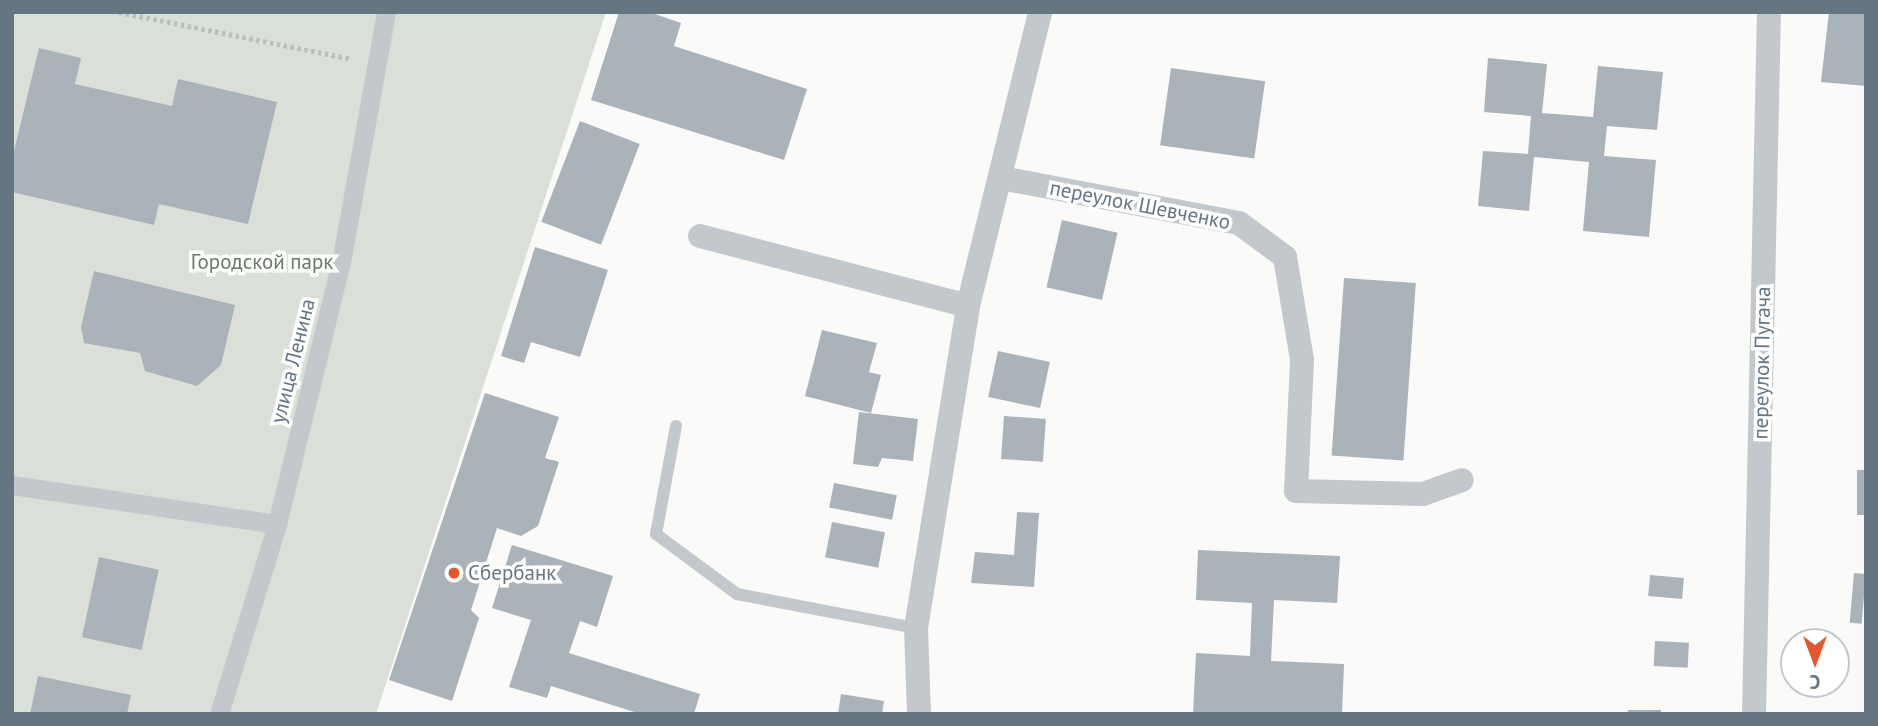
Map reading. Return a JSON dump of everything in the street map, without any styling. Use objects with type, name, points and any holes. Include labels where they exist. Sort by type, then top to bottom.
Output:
[{"type":"street","name":"улица Ленина","points":[[219,714],[277,524],[342,257],[386,12]]},
{"type":"street","points":[[919,714],[916,628],[968,306],[1040,12]]},
{"type":"street","name":"переулок Пугача","points":[[1754,714],[1769,12]]},
{"type":"street","name":"переулок Шевченко","points":[[1001,178],[1239,223],[1285,257],[1302,360],[1296,491],[1423,494],[1462,480]]},
{"type":"street","points":[[700,236],[968,306]]},
{"type":"street","points":[[12,485],[277,524]]},
{"type":"lane","points":[[676,426],[656,534],[737,594],[916,628]]},
{"type":"path","points":[[119,12],[377,64]]},
{"type":"green space","name":"Городской парк","points":[[12,12],[606,12],[376,714],[12,714]]},
{"type":"building","points":[[619,12],[649,12],[681,23],[674,46],[807,89],[784,160],[591,100]]},
{"type":"building","points":[[1829,12],[1866,12],[1866,86],[1821,82]]},
{"type":"building","points":[[39,48],[81,58],[75,84],[172,106],[178,79],[277,102],[248,224],[159,204],[154,225],[12,192],[12,159]]},
{"type":"building","points":[[1488,58],[1547,64],[1542,113],[1593,117],[1598,66],[1663,72],[1657,130],[1607,126],[1604,156],[1656,160],[1649,237],[1583,231],[1589,162],[1534,157],[1529,211],[1478,206],[1483,151],[1528,154],[1531,116],[1484,112]]},
{"type":"building","points":[[1171,68],[1265,81],[1254,158],[1160,145]]},
{"type":"building","points":[[580,121],[640,144],[601,245],[541,222]]},
{"type":"building","points":[[1062,220],[1118,233],[1102,300],[1046,287]]},
{"type":"building","points":[[535,247],[608,270],[580,357],[531,342],[524,363],[501,356]]},
{"type":"building","points":[[94,271],[235,305],[221,365],[197,386],[145,371],[140,353],[84,343],[81,327]]},
{"type":"building","points":[[1344,278],[1416,283],[1403,461],[1332,456]]},
{"type":"building","points":[[822,330],[877,343],[869,372],[881,375],[871,413],[805,396]]},
{"type":"building","points":[[998,351],[1050,362],[1040,408],[988,397]]},
{"type":"building","name":"Сбербанк","points":[[485,393],[559,417],[545,458],[559,462],[538,526],[521,536],[497,528],[471,610],[479,618],[452,701],[389,680]]},
{"type":"building","points":[[859,412],[918,419],[913,461],[882,458],[878,467],[853,464]]},
{"type":"building","points":[[1004,416],[1046,419],[1043,462],[1001,459]]},
{"type":"building","points":[[1857,470],[1866,470],[1866,515],[1857,515]]},
{"type":"building","points":[[834,483],[897,495],[892,520],[829,508]]},
{"type":"building","points":[[1017,512],[1039,513],[1034,587],[971,583],[975,552],[1014,555]]},
{"type":"building","points":[[832,522],[885,532],[878,568],[825,557]]},
{"type":"building","points":[[512,545],[613,576],[597,627],[580,621],[569,653],[700,694],[694,714],[641,714],[551,686],[547,698],[509,687],[531,620],[492,608]]},
{"type":"building","points":[[1198,550],[1340,556],[1337,603],[1274,600],[1271,661],[1344,664],[1342,714],[1193,714],[1196,653],[1250,656],[1252,603],[1196,600]]},
{"type":"building","points":[[99,557],[159,570],[142,650],[82,637]]},
{"type":"building","points":[[1854,573],[1866,574],[1862,624],[1850,623]]},
{"type":"building","points":[[1650,575],[1684,578],[1682,599],[1648,596]]},
{"type":"building","points":[[1655,641],[1689,643],[1688,668],[1654,666]]},
{"type":"building","points":[[38,676],[131,695],[127,714],[30,714]]},
{"type":"building","points":[[841,694],[884,701],[882,714],[838,714]]},
{"type":"building","points":[[1628,710],[1661,710],[1661,714],[1628,714]]},
{"type":"place","name":"Сбербанк","points":[[454,573]]}]
